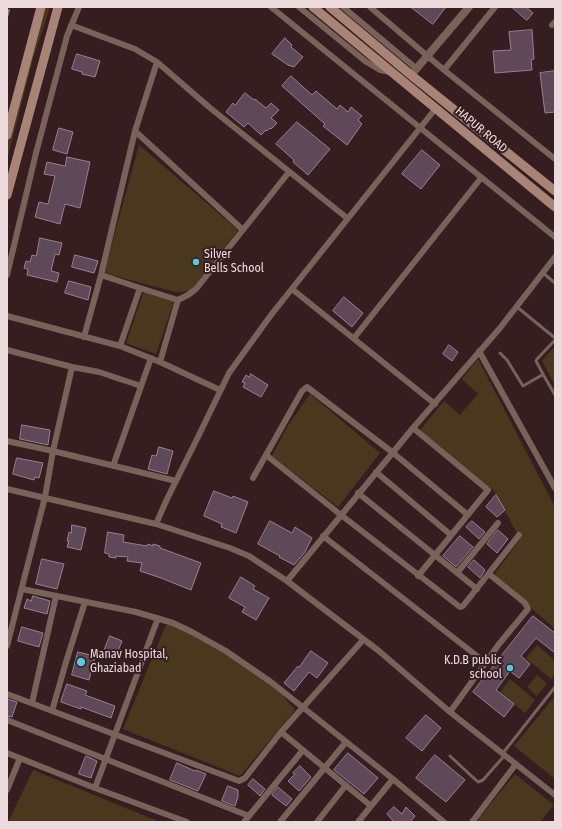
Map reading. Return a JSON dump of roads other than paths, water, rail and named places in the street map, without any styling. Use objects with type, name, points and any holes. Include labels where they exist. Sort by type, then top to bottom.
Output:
[{"type":"main road","points":[[7,134],[41,7]]},
{"type":"main road","points":[[7,195],[58,7]]},
{"type":"main road","name":"HAPUR ROAD","points":[[313,7],[555,207]]},
{"type":"main road","name":"HAPUR ROAD","points":[[330,7],[378,41],[396,62],[414,72],[555,191]]},
{"type":"street","points":[[7,275],[36,153],[67,36],[78,7]]},
{"type":"street","points":[[271,7],[555,237]]},
{"type":"street","points":[[299,7],[365,61],[380,70],[392,72]]},
{"type":"street","points":[[343,7],[378,41],[414,72],[469,7]]},
{"type":"street","points":[[370,7],[444,70],[555,160]]},
{"type":"street","points":[[444,70],[495,7]]},
{"type":"street","points":[[71,25],[135,48],[157,62],[209,107],[347,218]]},
{"type":"street","points":[[84,337],[101,275],[135,131],[157,62]]},
{"type":"street","points":[[156,524],[229,373],[347,218],[436,108]]},
{"type":"street","points":[[135,131],[242,229]]},
{"type":"street","points":[[101,275],[178,300],[188,295],[196,289],[242,229],[289,172]]},
{"type":"street","points":[[354,338],[482,178]]},
{"type":"street","points":[[287,581],[392,452],[500,328],[555,257]]},
{"type":"street","points":[[120,346],[140,288]]},
{"type":"street","points":[[292,289],[435,404]]},
{"type":"street","points":[[160,362],[178,300]]},
{"type":"street","points":[[7,316],[120,346],[151,358],[220,390]]},
{"type":"street","points":[[7,350],[72,367],[100,372],[141,386]]},
{"type":"street","points":[[479,351],[555,488]]},
{"type":"street","points":[[112,466],[151,358]]},
{"type":"street","points":[[7,646],[45,497],[53,451],[72,367]]},
{"type":"street","points":[[253,478],[302,391],[307,387],[392,452],[468,515]]},
{"type":"street","points":[[413,428],[488,490],[418,576]]},
{"type":"street","points":[[7,441],[176,481]]},
{"type":"street","points":[[266,455],[340,515],[460,607],[463,606],[519,535]]},
{"type":"street","points":[[376,472],[451,535]]},
{"type":"street","points":[[7,489],[156,524],[230,548],[249,556],[287,581],[378,651],[450,712],[555,795]]},
{"type":"street","points":[[358,494],[477,588]]},
{"type":"street","points":[[457,572],[498,523]]},
{"type":"street","points":[[323,536],[486,663]]},
{"type":"street","points":[[450,712],[499,644],[528,609],[525,603],[489,574]]},
{"type":"street","points":[[22,590],[136,612],[158,618],[173,623],[226,650],[303,707],[444,822]]},
{"type":"street","points":[[32,703],[56,596]]},
{"type":"street","points":[[52,711],[85,602]]},
{"type":"street","points":[[96,788],[158,618]]},
{"type":"street","points":[[7,694],[239,781],[245,778],[281,732],[363,640]]},
{"type":"street","points":[[7,720],[249,816]]},
{"type":"street","points":[[281,732],[371,806]]},
{"type":"street","points":[[280,822],[346,742]]},
{"type":"street","points":[[244,822],[303,750]]},
{"type":"street","points":[[7,753],[187,822]]},
{"type":"street","points":[[7,790],[20,758]]},
{"type":"street","points":[[472,822],[516,764]]},
{"type":"street","points":[[358,822],[393,779]]},
{"type":"street","points":[[317,822],[346,785]]},
{"type":"lane","points":[[543,273],[555,283]]},
{"type":"lane","points":[[516,307],[555,339],[536,361],[555,395]]},
{"type":"lane","points":[[500,353],[507,360],[523,386],[539,376],[544,376]]},
{"type":"lane","points":[[450,756],[478,782],[483,780],[555,687]]},
{"type":"railway","points":[[7,17],[10,7]]},
{"type":"place","name":"Silver Bells School","points":[[196,262]]},
{"type":"place","name":"Manav Hospital, Ghaziabad","points":[[81,662]]},
{"type":"place","name":"K.D.B public school","points":[[510,668]]}]
